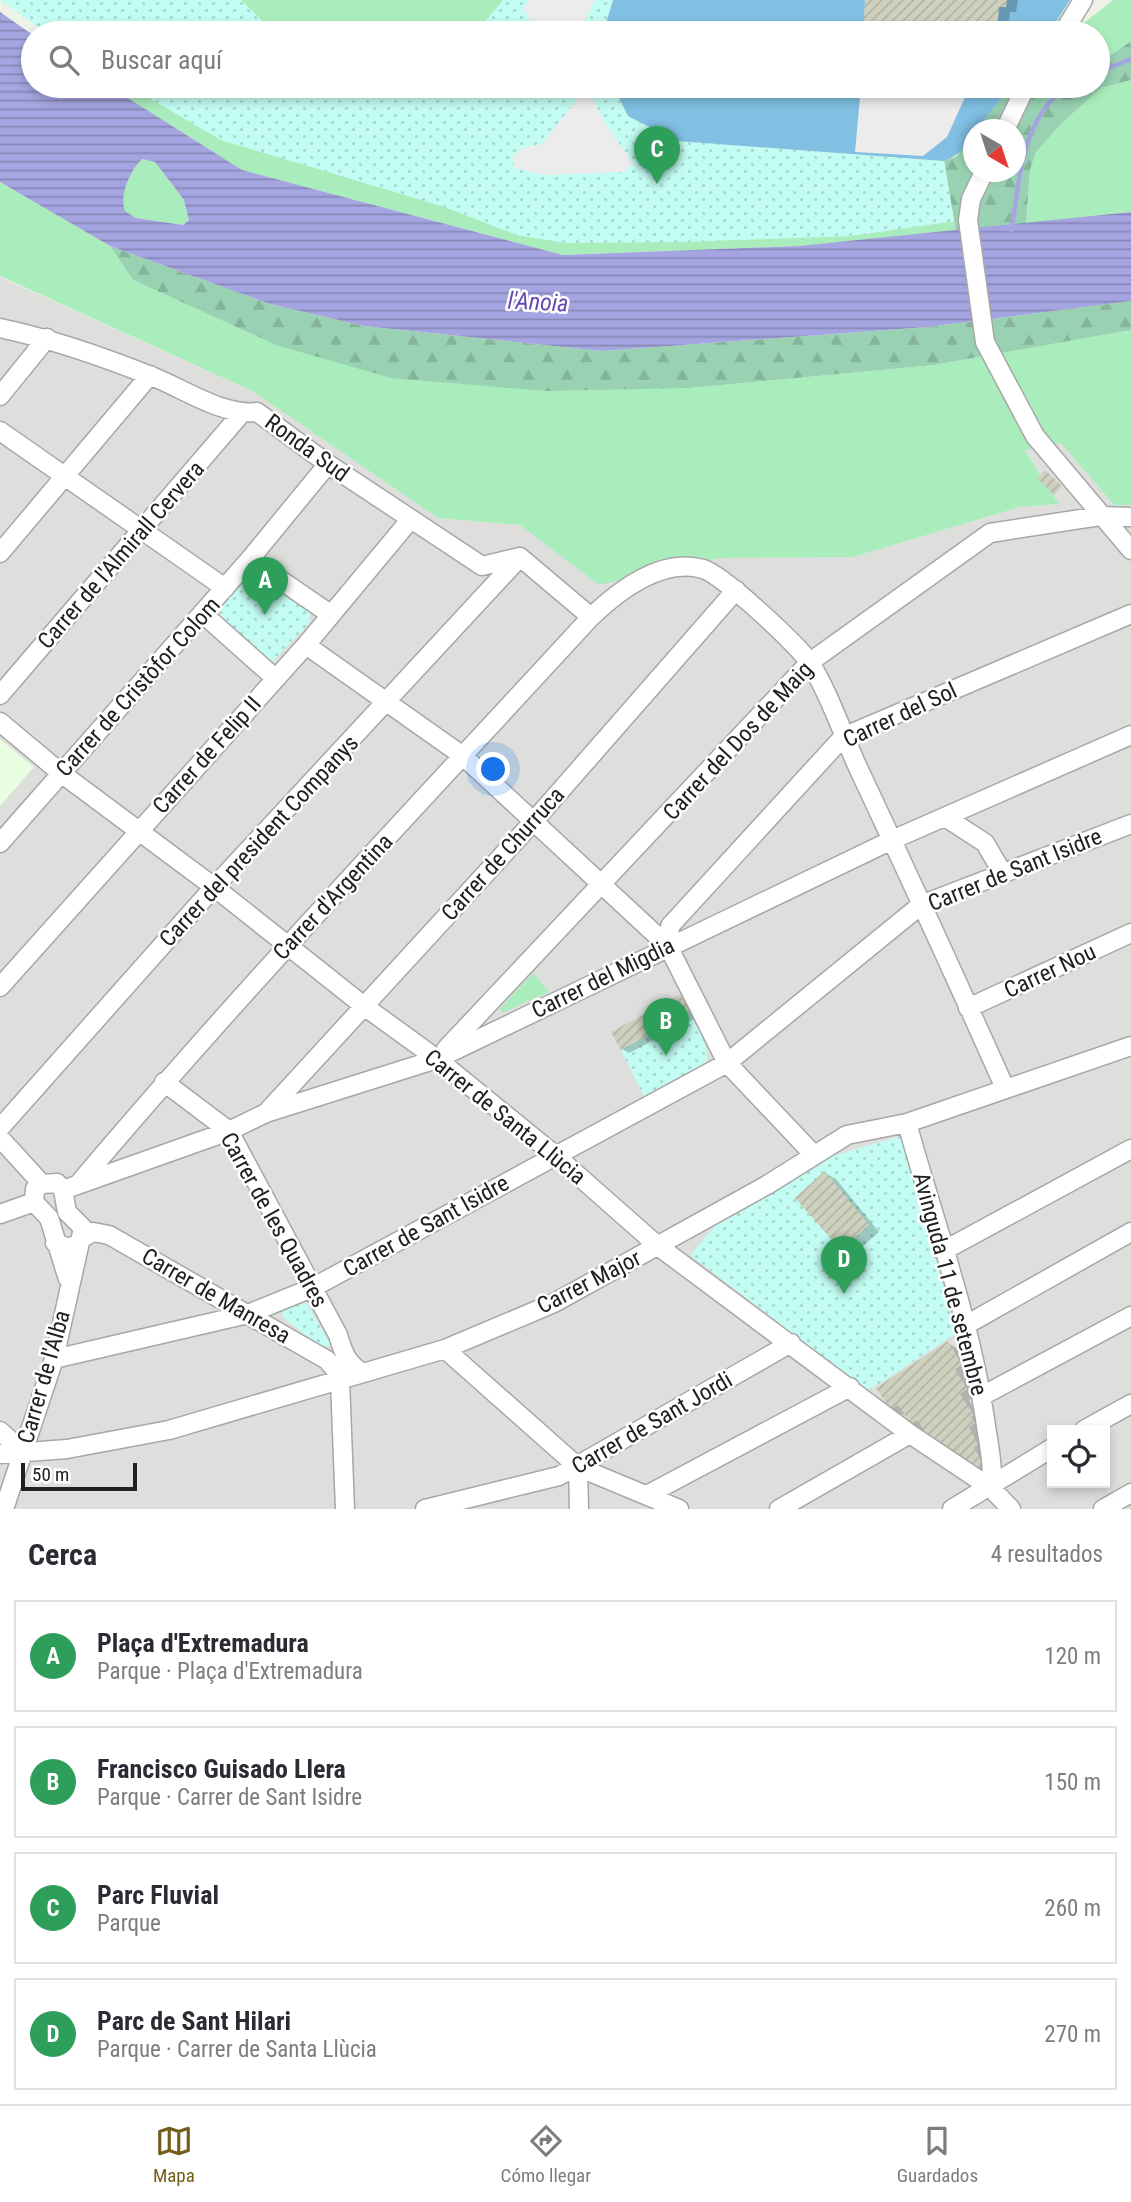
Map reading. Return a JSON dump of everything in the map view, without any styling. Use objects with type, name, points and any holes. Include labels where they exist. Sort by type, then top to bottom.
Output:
[{"type":"street","points":[[1071,21],[1083,4]]},
{"type":"street","points":[[1010,119],[1020,98]]},
{"type":"street","points":[[979,182],[971,199],[968,220],[984,339],[1035,436],[1131,550]]},
{"type":"street","name":"Ronda Sud","points":[[0,328],[47,338],[150,376],[241,414],[257,412],[328,464],[482,566],[520,557]]},
{"type":"street","points":[[0,396],[47,338]]},
{"type":"street","points":[[0,553],[150,376]]},
{"type":"street","name":"Carrer de l'Almirall Cervera","points":[[0,695],[241,414]]},
{"type":"street","points":[[0,431],[225,588]]},
{"type":"street","name":"Carrer de Cristòfor Colom","points":[[0,843],[225,588],[328,464]]},
{"type":"street","name":"Carrer del Dos de Maig","points":[[437,1059],[603,886],[810,662],[990,533],[1100,516],[1131,517]]},
{"type":"street","name":"Carrer de Felip II","points":[[0,987],[306,645],[410,520]]},
{"type":"street","points":[[520,557],[591,617]]},
{"type":"street","name":"Carrer del president Companys","points":[[0,1128],[214,887],[520,557]]},
{"type":"street","points":[[250,559],[330,614]]},
{"type":"street","name":"Carrer d'Argentina","points":[[80,1182],[164,1082],[606,602],[636,581],[680,568],[705,569],[736,590],[810,662]]},
{"type":"street","name":"Carrer de Churruca","points":[[266,1113],[533,822],[736,590]]},
{"type":"street","points":[[202,614],[275,678]]},
{"type":"street","name":"Carrer del Sol","points":[[667,946],[670,926],[843,737],[1131,614]]},
{"type":"street","points":[[306,645],[463,756],[667,946],[727,1063],[814,1155]]},
{"type":"street","points":[[810,662],[1004,1088]]},
{"type":"street","name":"Carrer de Santa Llùcia","points":[[0,722],[61,774],[214,887],[287,947],[437,1059],[556,1156],[658,1246],[910,1434],[991,1488],[1011,1509]]},
{"type":"street","name":"Carrer del Migdia","points":[[63,1190],[229,1131],[266,1113],[437,1059],[892,840],[1131,735]]},
{"type":"street","points":[[946,817],[985,843],[1002,872]]},
{"type":"street","name":"Carrer de Sant Isidre","points":[[54,1359],[248,1314],[312,1288],[727,1063],[921,905],[1131,824]]},
{"type":"street","name":"Carrer Nou","points":[[968,1008],[1131,933]]},
{"type":"street","name":"Carrer Major","points":[[0,1454],[67,1449],[169,1430],[445,1349],[554,1303],[658,1246],[847,1135],[907,1123],[1004,1088],[1130,1049]]},
{"type":"street","name":"Carrer de les Quadres","points":[[164,1082],[229,1131],[338,1335],[351,1367],[362,1373]]},
{"type":"street","name":"Avinguda 11 de setembre","points":[[907,1123],[966,1325],[982,1396],[993,1472],[991,1488]]},
{"type":"street","points":[[0,1138],[42,1184]]},
{"type":"street","points":[[943,1251],[1131,1149]]},
{"type":"street","points":[[0,1214],[34,1202],[35,1189],[42,1184],[57,1183],[63,1190],[68,1212],[83,1228],[80,1241]]},
{"type":"street","name":"Carrer de l'Alba","points":[[34,1202],[49,1218],[55,1243],[63,1258],[69,1286]]},
{"type":"street","points":[[966,1325],[1131,1231]]},
{"type":"street","name":"Carrer de Manresa","points":[[55,1243],[70,1248],[93,1232],[109,1235],[327,1360],[342,1380]]},
{"type":"street","name":"Carrer de l'Alba","points":[[4,1509],[54,1359],[80,1241]]},
{"type":"street","points":[[982,1396],[1131,1316]]},
{"type":"street","points":[[327,1360],[335,1353],[338,1335]]},
{"type":"street","name":"Carrer de Sant Jordi","points":[[425,1509],[559,1476],[791,1343]]},
{"type":"street","points":[[445,1349],[559,1447],[578,1467],[680,1509]]},
{"type":"street","points":[[342,1380],[345,1509]]},
{"type":"street","points":[[647,1495],[850,1387]]},
{"type":"street","points":[[1093,1425],[1131,1404]]},
{"type":"street","points":[[0,1432],[22,1451]]},
{"type":"street","points":[[779,1509],[910,1434]]},
{"type":"street","points":[[952,1509],[991,1488],[1005,1475],[1047,1451]]},
{"type":"street","points":[[578,1467],[579,1509]]},
{"type":"street","points":[[1103,1509],[1131,1493]]},
{"type":"shaded area","points":[[0,0],[241,0],[262,21],[29,21]]},
{"type":"shaded area","points":[[503,0],[613,0],[607,21],[486,21]]},
{"type":"shaded area","points":[[528,0],[595,0],[584,21],[530,21],[524,9]]},
{"type":"shaded area","points":[[613,0],[1070,0],[1057,21],[607,21]]},
{"type":"shaded area","points":[[149,98],[619,98],[628,116],[677,141],[944,161],[954,221],[850,236],[567,243],[517,235],[445,207],[221,140]]},
{"type":"shaded area","points":[[578,98],[592,98],[606,125],[633,163],[624,172],[542,175],[515,168],[512,158],[522,149],[543,143]]},
{"type":"shaded area","points":[[619,98],[1002,98],[985,119],[963,119],[963,149],[944,161],[677,141],[628,116]]},
{"type":"shaded area","points":[[860,98],[965,98],[947,137],[923,156],[855,152]]},
{"type":"shaded area","points":[[0,277],[252,391],[438,518],[520,525],[599,585],[720,558],[853,557],[1020,507],[1059,504],[1025,449],[1061,443],[1114,505],[1131,505],[1131,1509],[0,1509]]},
{"type":"shaded area","points":[[257,573],[311,610],[309,624],[273,661],[265,659],[220,620],[222,605],[231,590],[243,579]]},
{"type":"shaded area","points":[[0,739],[34,767],[0,806]]},
{"type":"shaded area","points":[[691,1012],[706,1047],[707,1061],[704,1067],[644,1097],[621,1050]]},
{"type":"shaded area","points":[[901,1136],[957,1333],[868,1391],[690,1255],[722,1218],[825,1158]]},
{"type":"shaded area","points":[[305,1301],[331,1345],[323,1348],[283,1318],[282,1311]]},
{"type":"green space","points":[[241,0],[503,0],[486,21],[262,21]]},
{"type":"green space","points":[[1113,0],[1131,0],[1131,41],[1111,55],[1110,21],[1087,21]]},
{"type":"green space","points":[[1064,11],[1081,21],[1057,21]]},
{"type":"green space","points":[[1131,41],[1131,80],[1110,86],[1110,55]]},
{"type":"green space","points":[[1131,80],[1131,212],[1026,224],[1030,170],[1036,152],[1090,98],[1110,98],[1110,86]]},
{"type":"green space","points":[[128,98],[149,98],[221,140],[445,207],[517,235],[567,243],[850,236],[954,221],[956,232],[799,246],[563,255],[242,170]]},
{"type":"green space","points":[[1002,98],[1090,98],[1036,152],[1030,170],[1026,224],[956,232],[944,161],[957,156],[963,148],[963,182],[1026,182],[1026,119],[985,119]]},
{"type":"green space","points":[[142,159],[155,162],[184,200],[189,220],[183,225],[136,218],[124,211],[123,198],[127,184]]},
{"type":"green space","points":[[0,182],[110,246],[133,280],[276,345],[690,388],[934,365],[1131,330],[1131,505],[1114,505],[1061,443],[1025,450],[1059,504],[1020,507],[853,557],[720,558],[599,585],[520,525],[438,518],[252,391],[0,276]]},
{"type":"green space","points":[[110,246],[270,304],[364,326],[602,351],[927,327],[1131,301],[1131,330],[934,365],[690,388],[546,391],[391,378],[276,345],[133,280]]},
{"type":"green space","points":[[533,973],[549,992],[502,1013],[500,1009]]},
{"type":"water","name":"l'Anoia","points":[[0,12],[21,27],[21,98],[128,98],[242,170],[563,255],[799,246],[1131,212],[1131,301],[927,327],[602,351],[364,326],[270,304],[110,246],[0,182]],"holes":[[[142,159],[155,162],[184,200],[189,220],[183,225],[136,218],[125,211],[123,198],[133,170]]]},
{"type":"building","points":[[865,0],[1007,0],[1006,7],[999,7],[998,21],[864,21]]},
{"type":"building","points":[[1045,470],[1062,486],[1054,495],[1037,478]]},
{"type":"building","points":[[681,994],[691,1012],[621,1050],[611,1032]]},
{"type":"building","points":[[825,1171],[869,1225],[841,1250],[795,1198]]},
{"type":"building","points":[[948,1341],[962,1365],[955,1369],[967,1389],[960,1394],[974,1415],[971,1417],[975,1423],[969,1427],[978,1445],[974,1448],[982,1461],[977,1470],[971,1468],[962,1455],[958,1457],[952,1448],[948,1451],[943,1443],[937,1447],[932,1443],[917,1420],[911,1424],[898,1405],[891,1410],[876,1388]]},
{"type":"waterway","points":[[1110,67],[1131,59]]},
{"type":"waterway","points":[[1011,230],[1025,151],[1040,115],[1054,98]]},
{"type":"place","name":"Parc Fluvial","points":[[657,184]]},
{"type":"place","name":"Plaça d'Extremadura","points":[[265,615]]},
{"type":"place","name":"Francisco Guisado Llera","points":[[666,1056]]},
{"type":"place","name":"Parc de Sant Hilari","points":[[844,1294]]}]
